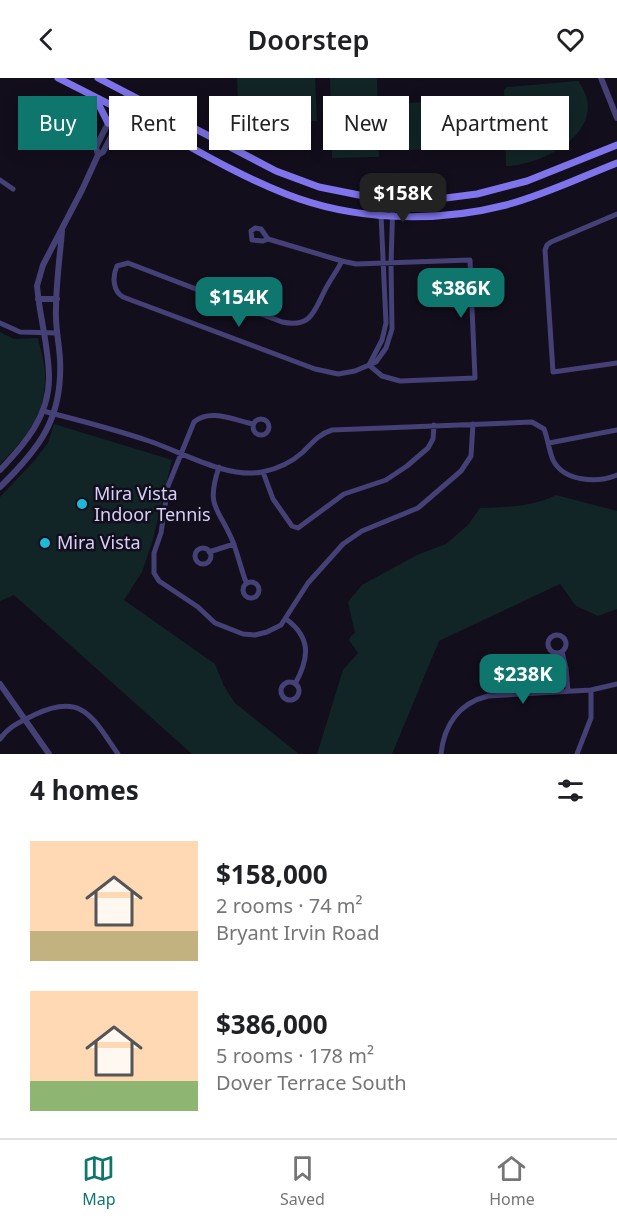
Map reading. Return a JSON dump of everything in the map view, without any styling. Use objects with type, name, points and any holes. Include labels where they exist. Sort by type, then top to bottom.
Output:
[{"type":"main road","points":[[98,78],[250,159],[294,179],[342,193],[393,199],[452,198],[501,189],[617,145]]},
{"type":"main road","points":[[60,79],[109,103]]},
{"type":"main road","points":[[60,79],[69,88],[96,102],[108,123]]},
{"type":"main road","points":[[196,150],[239,174],[286,194],[334,208],[391,216],[451,214],[506,205],[617,163]]},
{"type":"street","points":[[601,78],[617,117]]},
{"type":"street","points":[[98,155],[96,147],[108,123]]},
{"type":"street","points":[[0,470],[33,433],[43,411],[49,380],[37,286],[43,266],[98,155],[103,152],[109,141]]},
{"type":"street","points":[[0,180],[13,189]]},
{"type":"street","points":[[369,365],[382,340],[384,331],[381,215],[383,198]]},
{"type":"street","points":[[342,261],[315,313],[296,323],[282,322],[128,263],[119,264],[115,271],[116,290],[123,297],[329,373],[346,374],[376,362],[384,352],[392,329],[391,216],[393,199]]},
{"type":"street","points":[[617,214],[547,245],[545,250],[553,372],[617,363]]},
{"type":"street","points":[[0,487],[31,456],[55,414],[60,378],[57,299],[62,227]]},
{"type":"street","points":[[268,238],[342,261],[391,264],[470,260],[475,378],[400,381],[382,376],[369,365]]},
{"type":"street","points":[[38,299],[57,299]]},
{"type":"street","points":[[0,322],[20,332],[57,333]]},
{"type":"street","points":[[43,411],[150,441],[243,474],[263,472],[291,461],[320,435],[332,430],[532,422],[544,429],[553,460],[567,474],[598,480],[617,475]]},
{"type":"street","points":[[253,424],[216,415],[201,417],[191,427],[168,486],[161,533],[154,553],[154,573],[159,581],[198,607],[215,623],[243,634],[255,635],[281,625],[308,583],[343,544],[362,531],[418,508],[461,471],[471,456],[473,424]]},
{"type":"street","points":[[263,472],[273,499],[292,526],[298,528],[344,494],[386,480],[407,466],[429,448],[433,439],[434,425]]},
{"type":"street","points":[[549,443],[617,430]]},
{"type":"street","points":[[219,467],[215,479],[215,510],[234,544],[246,582]]},
{"type":"street","points":[[209,552],[234,544]]},
{"type":"street","points":[[286,619],[299,632],[306,651],[305,664],[295,684]]},
{"type":"street","points":[[561,652],[566,668],[568,691]]},
{"type":"street","points":[[0,684],[49,754]]},
{"type":"street","points":[[441,754],[442,743],[453,719],[460,708],[476,699],[488,696],[591,690],[617,684]]},
{"type":"street","points":[[577,754],[591,718],[591,690]]},
{"type":"street","points":[[0,739],[8,728],[48,709],[74,706],[87,713],[95,721],[118,754]]},
{"type":"green space","points":[[237,78],[315,78],[317,121],[311,121],[311,96],[238,96]]},
{"type":"green space","points":[[330,78],[377,78],[377,96],[330,96]]},
{"type":"green space","points":[[578,81],[587,98],[587,114],[581,128],[569,141],[569,96],[504,96],[504,90],[507,87]]},
{"type":"green space","points":[[421,102],[421,149],[409,150],[409,103]]},
{"type":"green space","points":[[332,150],[379,150],[379,157],[332,158]]},
{"type":"green space","points":[[506,150],[557,150],[539,159],[506,166]]},
{"type":"green space","points":[[0,332],[14,339],[38,338],[45,375],[41,405],[32,426],[0,464]]},
{"type":"green space","points":[[54,424],[172,460],[153,539],[142,572],[124,600],[215,664],[224,686],[235,703],[299,754],[192,754],[14,595],[0,601],[0,497],[48,443]]},
{"type":"green space","points":[[556,495],[617,511],[617,609],[598,616],[576,606],[560,584],[439,641],[392,754],[317,754],[343,670],[358,653],[349,640],[355,633],[348,602],[362,585],[417,555],[446,544],[468,525],[480,508],[528,504]]},
{"type":"place","name":"Mira Vista Indoor Tennis","points":[[82,504]]},
{"type":"place","name":"Mira Vista","points":[[45,543]]}]
